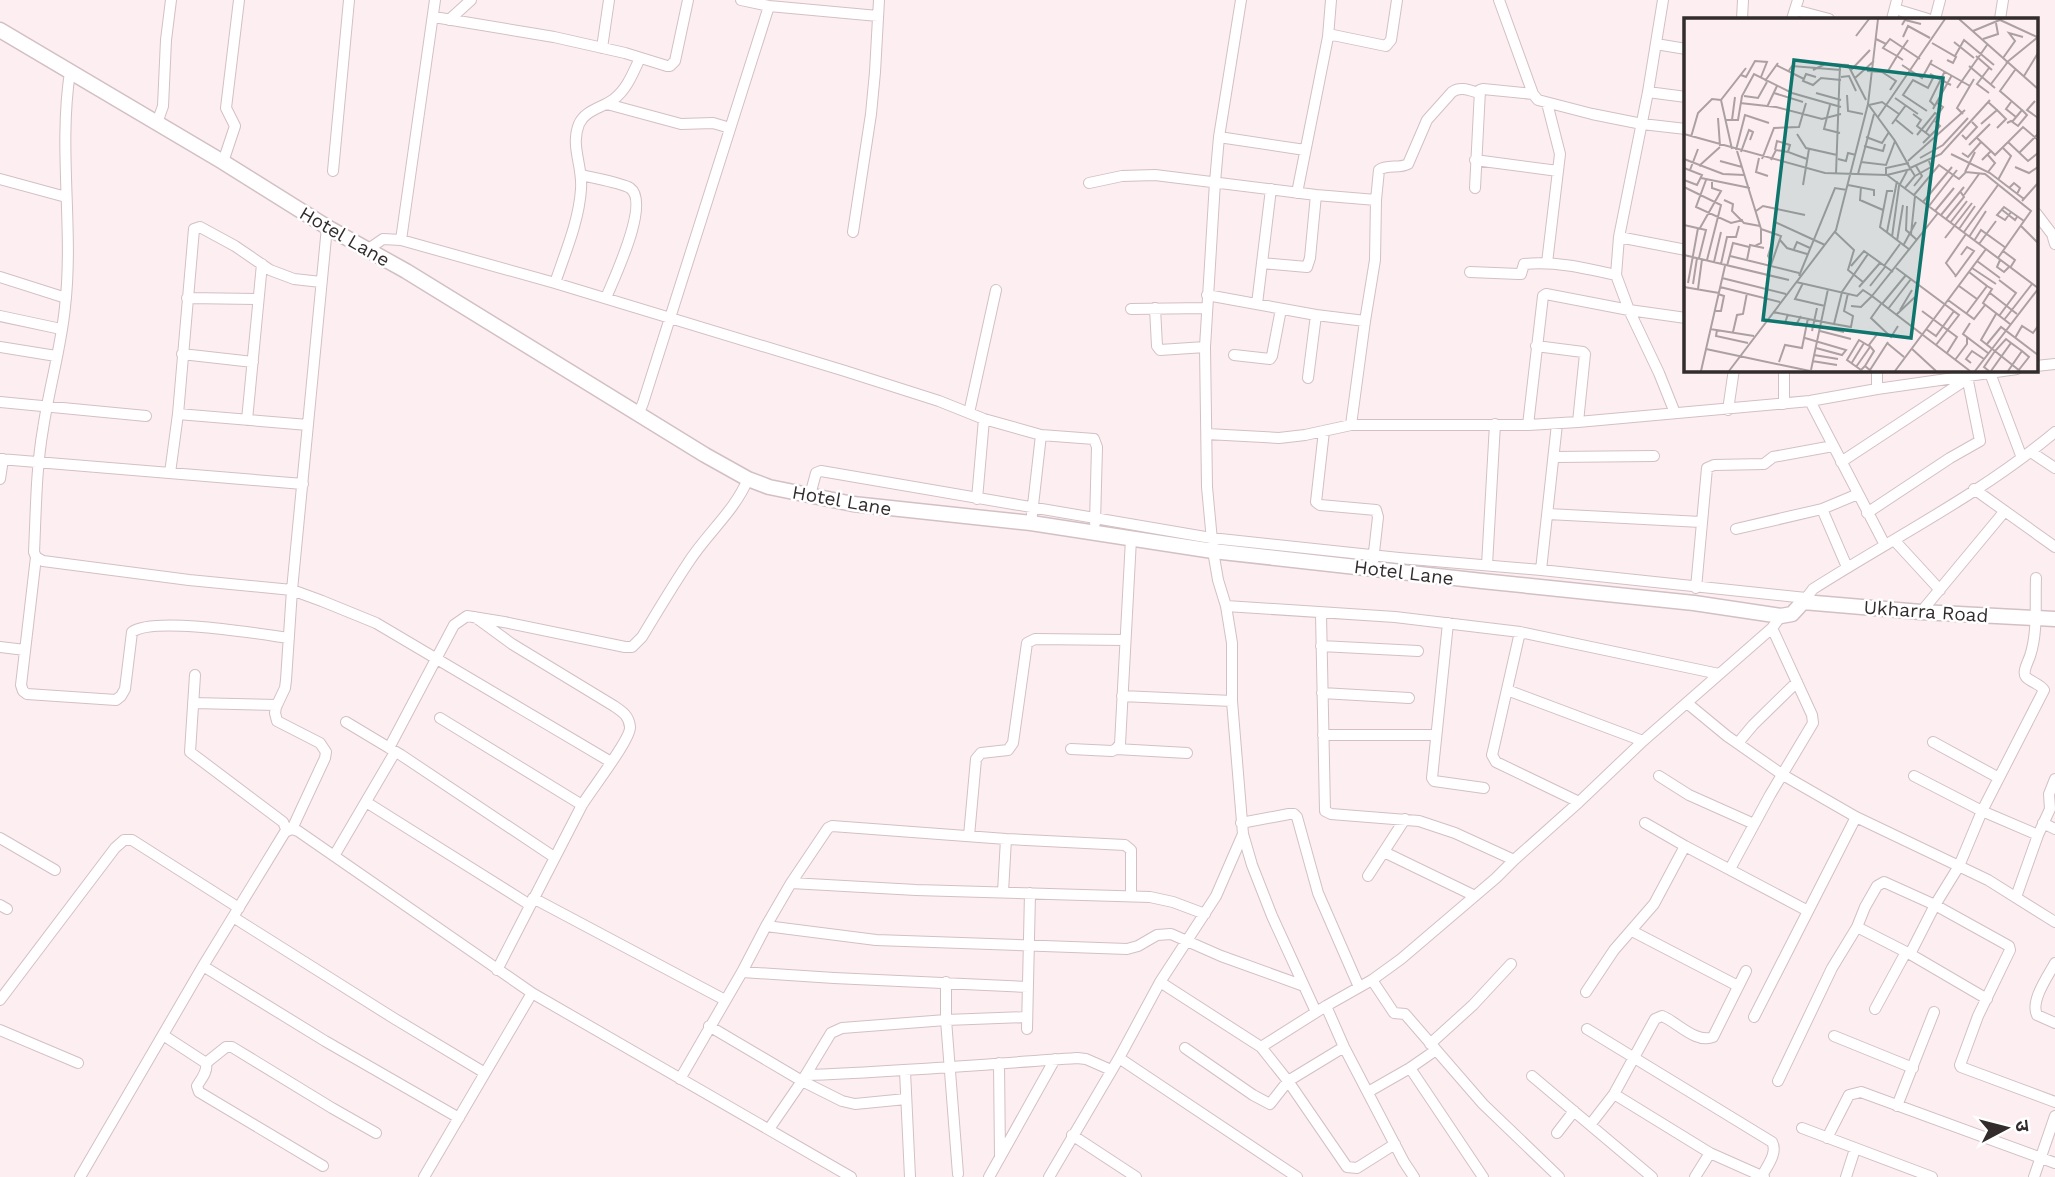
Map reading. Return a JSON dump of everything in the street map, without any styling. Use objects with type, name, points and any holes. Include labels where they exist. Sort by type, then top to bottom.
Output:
[{"type":"street","points":[[160,117],[171,0]]},
{"type":"street","points":[[227,151],[235,127],[226,108],[239,0]]},
{"type":"street","points":[[333,170],[349,0]]},
{"type":"street","points":[[401,240],[435,0]]},
{"type":"street","points":[[449,20],[471,0]]},
{"type":"street","points":[[602,48],[609,0]]},
{"type":"street","points":[[434,17],[602,48],[664,66],[673,64],[688,0]]},
{"type":"street","points":[[741,0],[769,6],[878,16]]},
{"type":"street","points":[[853,232],[871,114],[878,0]]},
{"type":"street","points":[[1241,0],[1219,137],[1207,295],[1207,487],[1212,544],[1232,643],[1232,701],[1242,828],[1252,865],[1272,916],[1316,1012]]},
{"type":"street","points":[[1297,193],[1328,37],[1331,0]]},
{"type":"street","points":[[1328,37],[1333,35],[1386,46],[1391,40],[1397,0]]},
{"type":"street","points":[[1499,0],[1533,94],[1538,100],[1642,124],[1684,129]]},
{"type":"street","points":[[1663,0],[1619,237],[1616,275],[1675,413]]},
{"type":"street","points":[[1742,18],[1743,0]]},
{"type":"street","points":[[1935,18],[1940,0]]},
{"type":"street","points":[[2000,18],[2003,0]]},
{"type":"street","points":[[641,408],[769,6]]},
{"type":"street","points":[[1895,9],[1925,18]]},
{"type":"street","points":[[1795,10],[1825,18]]},
{"type":"street","name":"Hotel Lane","points":[[0,30],[71,72],[227,151],[327,227],[372,246],[406,271],[641,408],[705,456],[769,487],[812,487],[853,504],[911,512],[1032,515],[1095,525],[1131,539],[1212,544],[1373,562],[1695,603],[1777,622],[1801,604]]},
{"type":"street","points":[[1656,44],[1684,49]]},
{"type":"street","points":[[555,283],[577,214],[581,190],[582,175],[575,145],[580,121],[624,89],[640,58]]},
{"type":"street","points":[[71,72],[66,97],[64,140],[68,237],[66,298],[39,462],[34,552],[36,556],[21,688],[27,694],[111,701],[121,696],[125,689],[132,632],[144,626],[197,627],[289,638]]},
{"type":"street","points":[[1351,425],[1375,260],[1379,170],[1408,164],[1427,120],[1452,92],[1459,88],[1479,93]]},
{"type":"street","points":[[1475,188],[1479,93],[1483,89],[1533,94]]},
{"type":"street","points":[[1648,92],[1684,97]]},
{"type":"street","points":[[607,103],[681,124],[713,122],[730,128]]},
{"type":"street","points":[[1547,103],[1560,154],[1547,263]]},
{"type":"street","points":[[1219,137],[1305,150]]},
{"type":"street","points":[[1475,160],[1558,171]]},
{"type":"street","points":[[582,175],[630,188],[636,196],[634,227],[606,298]]},
{"type":"street","points":[[1089,183],[1122,176],[1155,175],[1376,200]]},
{"type":"street","points":[[0,179],[66,197]]},
{"type":"street","points":[[1257,304],[1271,189]]},
{"type":"street","points":[[1262,262],[1305,268],[1310,264],[1316,195]]},
{"type":"street","points":[[2038,216],[2052,234],[2055,244]]},
{"type":"street","points":[[170,473],[178,414],[193,233],[196,227],[235,246],[284,276],[321,282]]},
{"type":"street","points":[[80,1177],[202,966],[289,830],[326,752],[320,743],[277,721],[275,713],[285,688],[327,227]]},
{"type":"street","points":[[1619,237],[1684,250]]},
{"type":"street","points":[[372,246],[389,238],[401,240],[671,317],[845,371],[984,419],[1041,435],[1091,439],[1096,441],[1097,447],[1095,525],[1212,544]]},
{"type":"street","points":[[1470,272],[1521,274],[1524,264],[1547,263],[1566,264],[1616,275]]},
{"type":"street","points":[[247,419],[262,264]]},
{"type":"street","points":[[0,277],[66,298]]},
{"type":"street","points":[[969,413],[996,290]]},
{"type":"street","points":[[1528,425],[1541,299],[1546,294],[1684,318]]},
{"type":"street","points":[[1207,295],[1365,321]]},
{"type":"street","points":[[187,298],[258,299]]},
{"type":"street","points":[[1155,308],[1157,346],[1160,350],[1205,347]]},
{"type":"street","points":[[1131,309],[1207,308]]},
{"type":"street","points":[[1234,355],[1269,359],[1272,356],[1281,309]]},
{"type":"street","points":[[1308,378],[1316,315]]},
{"type":"street","points":[[0,316],[61,329]]},
{"type":"street","points":[[1536,346],[1585,354],[1578,422]]},
{"type":"street","points":[[0,347],[56,356]]},
{"type":"street","points":[[182,354],[253,362]]},
{"type":"street","points":[[1728,410],[1734,371]]},
{"type":"street","points":[[1784,371],[1784,404]]},
{"type":"street","points":[[1877,371],[1877,389]]},
{"type":"street","points":[[1207,434],[1279,438],[1351,425],[1557,424],[1810,401],[1939,374],[1967,377],[2003,371]]},
{"type":"street","points":[[1990,373],[2026,455],[2055,468]]},
{"type":"street","points":[[1841,462],[1967,377]]},
{"type":"street","points":[[1867,513],[1980,441],[1967,377]]},
{"type":"street","points":[[1810,401],[1867,513],[1889,542],[1940,590]]},
{"type":"street","points":[[0,402],[146,416]]},
{"type":"street","points":[[178,414],[307,425]]},
{"type":"street","points":[[977,499],[984,419]]},
{"type":"street","points":[[1487,565],[1494,424]]},
{"type":"street","points":[[1541,570],[1557,424]]},
{"type":"street","points":[[1324,431],[1316,502],[1320,505],[1376,510],[1378,517],[1373,562],[1487,565],[1541,570],[1696,587],[1801,604],[1813,589],[1974,489],[2026,455],[2055,432]]},
{"type":"street","points":[[812,487],[816,473],[821,471],[977,499],[1032,515],[1041,435]]},
{"type":"street","points":[[1696,587],[1705,471],[1710,466],[1764,464],[1773,457],[1833,446]]},
{"type":"street","points":[[1555,457],[1654,456]]},
{"type":"street","points":[[0,479],[1,459],[303,484]]},
{"type":"street","points":[[334,856],[366,802],[454,625],[467,616],[632,647],[642,637],[688,562],[730,512],[748,479]]},
{"type":"street","points":[[1974,489],[2055,547]]},
{"type":"street","points":[[1736,529],[1822,509],[1858,495]]},
{"type":"street","points":[[1822,509],[1847,567]]},
{"type":"street","points":[[1921,612],[2004,512]]},
{"type":"street","points":[[1548,514],[1701,522]]},
{"type":"street","points":[[1116,750],[1120,744],[1131,539]]},
{"type":"street","points":[[36,556],[43,561],[86,568],[292,590],[376,623],[611,762]]},
{"type":"street","points":[[1875,1009],[1959,866],[1982,811],[2044,690],[2026,677],[2024,672],[2032,652],[2036,578]]},
{"type":"street","name":"Ukharra Road","points":[[1801,604],[2055,619]]},
{"type":"street","points":[[1226,606],[1395,617],[1520,632],[1719,674]]},
{"type":"street","points":[[1321,614],[1322,735],[1327,813],[1405,819],[1444,829],[1514,860]]},
{"type":"street","points":[[474,617],[502,638],[626,715],[630,725],[625,743],[582,805],[497,970]]},
{"type":"street","points":[[1261,1047],[1372,980],[1411,951],[1777,622],[1813,721],[1730,869]]},
{"type":"street","points":[[1448,623],[1432,778],[1434,781],[1483,788]]},
{"type":"street","points":[[1520,632],[1493,759],[1579,802]]},
{"type":"street","points":[[969,836],[976,760],[981,753],[1008,750],[1013,743],[1027,643],[1035,639],[1125,640]]},
{"type":"street","points":[[1321,646],[1418,651]]},
{"type":"street","points":[[0,648],[25,650]]},
{"type":"street","points":[[195,675],[190,752],[283,822],[289,830],[298,831],[532,993],[851,1177]]},
{"type":"street","points":[[1738,743],[1797,682]]},
{"type":"street","points":[[1507,690],[1643,741]]},
{"type":"street","points":[[1322,693],[1409,698]]},
{"type":"street","points":[[1122,696],[1232,701]]},
{"type":"street","points":[[193,703],[277,705]]},
{"type":"street","points":[[1687,703],[1783,775],[1856,817],[1959,866],[2055,922]]},
{"type":"street","points":[[440,718],[582,805]]},
{"type":"street","points":[[346,722],[554,857]]},
{"type":"street","points":[[1322,735],[1435,736]]},
{"type":"street","points":[[1933,742],[1999,778]]},
{"type":"street","points":[[1071,749],[1187,753]]},
{"type":"street","points":[[1659,776],[1689,795],[1754,824]]},
{"type":"street","points":[[1914,776],[1982,811],[2038,835]]},
{"type":"street","points":[[2016,897],[2050,810],[2049,794],[2055,779]]},
{"type":"street","points":[[366,802],[532,902],[725,1000]]},
{"type":"street","points":[[1242,828],[1289,814],[1297,817],[1318,893],[1359,987]]},
{"type":"street","points":[[1754,1017],[1856,817]]},
{"type":"street","points":[[1368,876],[1405,819]]},
{"type":"street","points":[[1645,823],[1808,911]]},
{"type":"street","points":[[2043,823],[2055,829]]},
{"type":"street","points":[[680,1079],[791,883],[832,826],[1121,845],[1131,850],[1131,896]]},
{"type":"street","points":[[1049,1177],[1160,982],[1185,940],[1205,914],[1226,875],[1242,828]]},
{"type":"street","points":[[0,838],[55,870]]},
{"type":"street","points":[[1003,892],[1006,839]]},
{"type":"street","points":[[0,1000],[115,848],[124,840],[132,840],[395,1019],[485,1073]]},
{"type":"street","points":[[1586,992],[1614,950],[1654,904],[1685,846]]},
{"type":"street","points":[[1384,852],[1475,896]]},
{"type":"street","points":[[791,883],[916,890],[1150,897],[1174,902],[1205,914]]},
{"type":"street","points":[[1778,1081],[1832,968],[1857,927],[1865,907],[1880,883],[1888,883],[1935,905],[2009,946],[2010,950],[1961,1060],[1961,1067],[2055,1102]]},
{"type":"street","points":[[1027,1029],[1030,894]]},
{"type":"street","points":[[766,926],[876,940],[1127,949],[1138,947],[1157,935],[1171,934],[1221,956],[1304,986]]},
{"type":"street","points":[[1857,927],[1987,999]]},
{"type":"street","points":[[1632,931],[1738,986]]},
{"type":"street","points":[[2055,962],[2034,1007],[2037,1015],[2055,1023]]},
{"type":"street","points":[[1368,1092],[1410,1068],[1511,964]]},
{"type":"street","points":[[202,966],[459,1118]]},
{"type":"street","points":[[1590,1125],[1614,1094],[1655,1019],[1667,1018],[1700,1038],[1713,1037],[1746,971]]},
{"type":"street","points":[[742,972],[1028,987]]},
{"type":"street","points":[[1372,980],[1394,1013],[1405,1014],[1483,1104],[1559,1177]]},
{"type":"street","points":[[946,982],[946,1020],[958,1174]]},
{"type":"street","points":[[1160,982],[1261,1047],[1347,1167],[1357,1168],[1395,1144]]},
{"type":"street","points":[[424,1177],[532,993]]},
{"type":"street","points":[[1326,1006],[1344,1047],[1413,1177]]},
{"type":"street","points":[[1897,1105],[1934,1012]]},
{"type":"street","points":[[769,1129],[834,1030],[946,1020],[1027,1017]]},
{"type":"street","points":[[709,1026],[842,1101],[855,1104],[906,1099]]},
{"type":"street","points":[[1587,1029],[1772,1142],[1774,1153],[1763,1177],[1710,1153],[1614,1094]]},
{"type":"street","points":[[0,1030],[78,1063]]},
{"type":"street","points":[[163,1035],[206,1063]]},
{"type":"street","points":[[1834,1036],[1913,1068]]},
{"type":"street","points":[[323,1166],[199,1092],[197,1086],[205,1073],[206,1063],[226,1047],[232,1047],[376,1133]]},
{"type":"street","points":[[1185,1048],[1266,1104],[1273,1103],[1287,1081],[1344,1047]]},
{"type":"street","points":[[1119,1058],[1281,1173],[1297,1177]]},
{"type":"street","points":[[804,1078],[1055,1059],[1086,1059],[1111,1070]]},
{"type":"street","points":[[989,1177],[1055,1059]]},
{"type":"street","points":[[999,1063],[1000,1158]]},
{"type":"street","points":[[1410,1068],[1483,1177]]},
{"type":"street","points":[[905,1071],[910,1177]]},
{"type":"street","points":[[1532,1076],[1652,1177]]},
{"type":"street","points":[[1827,1138],[1849,1095],[1861,1092],[2055,1163]]},
{"type":"street","points":[[1557,1132],[1574,1111]]},
{"type":"street","points":[[2034,1177],[2055,1116]]},
{"type":"street","points":[[1801,1128],[1932,1177]]},
{"type":"street","points":[[1072,1135],[1136,1177]]},
{"type":"street","points":[[1846,1177],[1855,1149]]},
{"type":"street","points":[[1695,1177],[1710,1153]]}]
